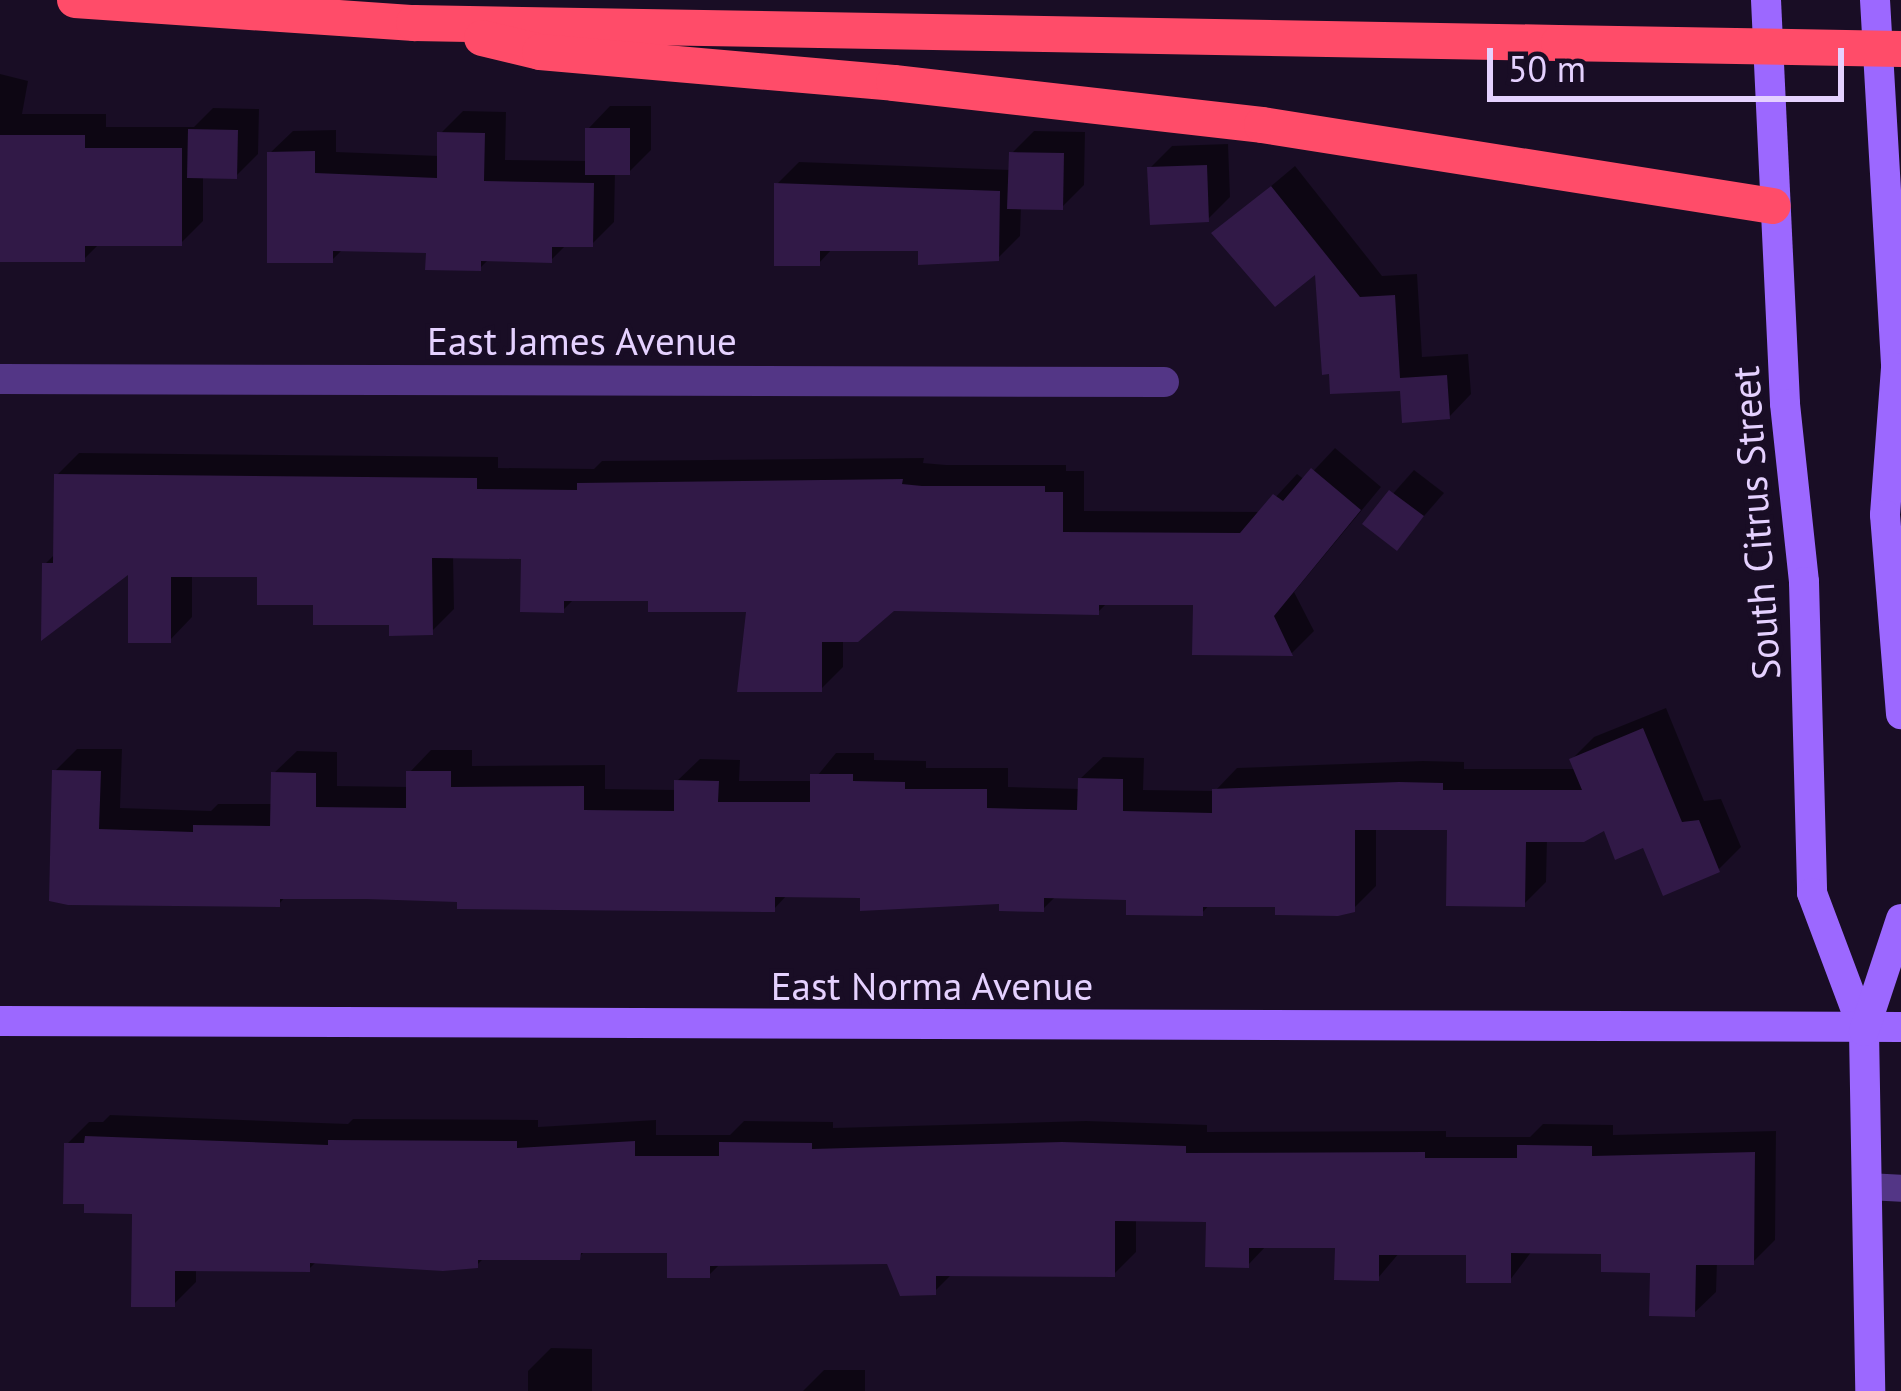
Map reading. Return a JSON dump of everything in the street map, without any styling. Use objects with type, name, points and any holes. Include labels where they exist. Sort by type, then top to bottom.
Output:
[{"type":"highway","points":[[75,0],[414,22],[1901,49]]},
{"type":"highway","points":[[414,22],[541,52],[894,82],[1262,125],[1774,206]]},
{"type":"main road","name":"South Citrus Street","points":[[1766,0],[1785,404],[1804,582],[1812,893],[1864,1031]]},
{"type":"main road","points":[[1875,0],[1896,368],[1897,456],[1885,515],[1901,714]]},
{"type":"main road","name":"South Citrus Street","points":[[1870,1391],[1864,1031],[1901,919]]},
{"type":"main road","name":"East Norma Avenue","points":[[0,1021],[1864,1031],[1901,1027]]},
{"type":"street","name":"East James Avenue","points":[[0,379],[1164,382]]},
{"type":"lane","points":[[1867,1186],[1901,1188]]},
{"type":"building","points":[[585,128],[630,128],[630,175],[585,175]]},
{"type":"building","points":[[188,129],[238,130],[237,179],[187,178]]},
{"type":"building","points":[[437,132],[485,133],[484,181],[594,183],[593,247],[552,247],[552,263],[481,261],[481,271],[425,270],[426,253],[333,251],[333,263],[267,263],[267,152],[315,151],[315,173],[437,178]]},
{"type":"building","points":[[0,135],[85,135],[85,148],[182,148],[182,246],[85,246],[85,262],[0,262]]},
{"type":"building","points":[[1009,152],[1064,153],[1063,210],[1007,209]]},
{"type":"building","points":[[1207,165],[1209,222],[1150,225],[1147,167]]},
{"type":"building","points":[[774,183],[1000,191],[999,261],[918,265],[918,251],[820,251],[820,266],[774,266]]},
{"type":"building","points":[[1271,186],[1360,297],[1395,295],[1400,378],[1447,375],[1450,419],[1402,423],[1400,391],[1330,394],[1329,374],[1322,375],[1315,275],[1275,307],[1211,233]]},
{"type":"building","points":[[1311,468],[1361,510],[1274,616],[1293,656],[1192,655],[1193,605],[1099,605],[1099,615],[894,611],[858,642],[822,642],[822,692],[737,692],[746,612],[648,612],[648,601],[564,601],[564,613],[520,612],[521,559],[432,558],[433,635],[389,636],[389,625],[313,625],[313,605],[257,605],[257,577],[171,577],[171,643],[128,643],[128,575],[41,641],[42,563],[53,563],[54,474],[477,478],[477,489],[577,490],[577,483],[903,479],[902,484],[922,486],[1045,486],[1045,492],[1063,492],[1063,532],[1240,533],[1273,494],[1283,501]]},
{"type":"building","points":[[1389,490],[1424,516],[1397,551],[1362,524]]},
{"type":"building","points":[[1643,728],[1682,822],[1699,820],[1720,872],[1663,896],[1643,848],[1615,860],[1604,831],[1584,842],[1526,842],[1525,907],[1446,906],[1447,830],[1355,830],[1355,912],[1338,916],[1275,915],[1275,907],[1203,907],[1203,916],[1126,915],[1126,900],[1044,898],[1044,912],[999,911],[999,904],[860,911],[860,898],[775,897],[775,912],[457,909],[457,902],[366,899],[280,899],[280,907],[49,901],[52,770],[101,771],[99,829],[193,832],[193,825],[270,826],[271,772],[316,773],[316,807],[406,808],[406,771],[451,771],[451,787],[584,786],[584,810],[674,811],[674,780],[719,781],[718,802],[810,802],[810,774],[853,774],[853,781],[905,782],[905,789],[987,789],[987,808],[1077,810],[1078,778],[1123,779],[1123,811],[1212,813],[1212,789],[1399,782],[1443,783],[1443,790],[1582,790],[1569,759]]},
{"type":"building","points":[[85,1136],[328,1145],[328,1140],[517,1141],[517,1148],[635,1141],[635,1156],[719,1156],[719,1142],[812,1143],[812,1149],[1062,1142],[1186,1146],[1186,1153],[1425,1152],[1425,1158],[1517,1158],[1517,1145],[1592,1146],[1592,1156],[1755,1152],[1754,1265],[1696,1265],[1695,1317],[1649,1316],[1650,1273],[1601,1272],[1601,1254],[1511,1253],[1511,1283],[1466,1283],[1466,1255],[1379,1255],[1379,1281],[1334,1280],[1335,1248],[1249,1248],[1249,1268],[1205,1267],[1206,1222],[1115,1221],[1115,1277],[936,1276],[936,1295],[900,1296],[887,1264],[710,1266],[710,1278],[667,1278],[667,1253],[581,1253],[580,1260],[478,1260],[478,1268],[443,1271],[310,1263],[310,1272],[175,1271],[175,1307],[131,1307],[132,1214],[84,1213],[84,1204],[63,1204],[64,1143],[84,1143]]}]
